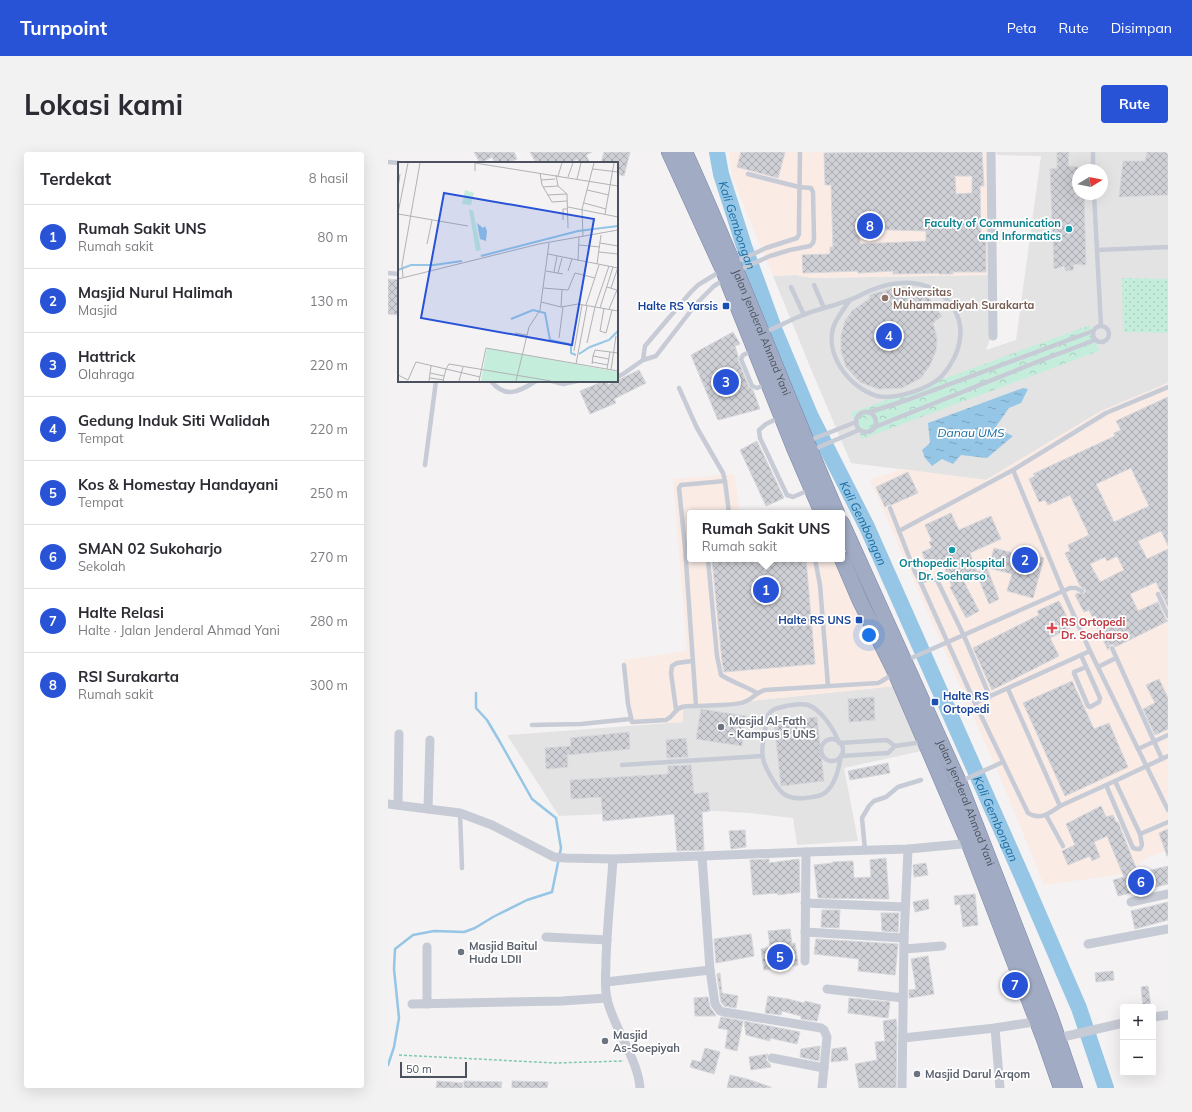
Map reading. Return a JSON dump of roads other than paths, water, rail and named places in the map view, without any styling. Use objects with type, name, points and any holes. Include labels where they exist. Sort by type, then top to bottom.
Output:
[{"type":"highway","name":"Jalan Jenderal Ahmad Yani","points":[[669,152],[736,267],[755,349],[781,416],[808,447],[812,489],[821,510]]},
{"type":"highway","name":"Jalan Jenderal Ahmad Yani","points":[[684,152],[766,331],[808,447],[836,510]]},
{"type":"highway","name":"Jalan Jenderal Ahmad Yani","points":[[845,532],[867,597]]},
{"type":"highway","name":"Jalan Jenderal Ahmad Yani","points":[[844,562],[867,597],[904,664],[976,842],[1052,1040],[1075,1088]]},
{"type":"highway","name":"Jalan Jenderal Ahmad Yani","points":[[904,664],[924,741],[952,785]]},
{"type":"highway","name":"Jalan Jenderal Ahmad Yani","points":[[1052,1040],[1061,1088]]},
{"type":"street","points":[[991,152],[993,336]]},
{"type":"street","points":[[399,734],[393,805],[460,813],[492,825],[554,857],[613,859],[908,849],[976,842]]},
{"type":"street","points":[[428,809],[430,740]]},
{"type":"street","points":[[902,1088],[904,938],[908,849]]},
{"type":"street","points":[[805,960],[806,852]]},
{"type":"street","points":[[702,856],[710,970],[715,1004],[720,1010],[821,1028],[824,1030],[828,1038],[822,1088]]},
{"type":"street","points":[[613,859],[607,940],[607,998],[611,1012],[638,1076],[640,1088]]},
{"type":"street","points":[[1131,902],[1168,894]]},
{"type":"street","points":[[805,903],[905,907]]},
{"type":"street","points":[[1088,944],[1168,929]]},
{"type":"street","points":[[805,932],[904,938]]},
{"type":"street","points":[[546,937],[607,940]]},
{"type":"street","points":[[904,949],[942,946]]},
{"type":"street","points":[[427,947],[427,1004]]},
{"type":"street","points":[[606,982],[710,970]]},
{"type":"street","points":[[828,989],[903,998]]},
{"type":"street","points":[[412,1004],[562,1001],[607,998]]},
{"type":"street","points":[[1156,1017],[1168,1014]]},
{"type":"street","points":[[903,1038],[995,1028],[1044,1020]]},
{"type":"street","points":[[1052,1040],[1120,1024]]},
{"type":"street","points":[[995,1028],[1000,1088]]},
{"type":"street","points":[[772,1058],[824,1068]]},
{"type":"lane","points":[[643,360],[645,346],[698,285],[736,267],[766,248],[797,238],[800,223],[800,152]]},
{"type":"lane","points":[[1093,152],[1093,164]]},
{"type":"lane","points":[[388,162],[398,163]]},
{"type":"lane","points":[[618,376],[643,360],[656,356],[696,304],[736,267],[790,250],[810,246],[813,243],[813,192],[811,188],[799,187],[748,174]]},
{"type":"lane","points":[[1094,200],[1101,326]]},
{"type":"lane","points":[[1097,250],[1168,247]]},
{"type":"lane","points":[[388,273],[398,274]]},
{"type":"lane","points":[[766,331],[804,315],[850,300],[886,285],[910,282],[922,284],[933,289],[944,296],[954,308],[958,315],[961,331],[958,349],[954,358],[942,375],[933,383],[905,394],[886,397],[871,394],[847,376],[837,362],[833,350],[833,331],[835,323],[850,300]]},
{"type":"lane","points":[[814,285],[824,308]]},
{"type":"lane","points":[[791,287],[804,315]]},
{"type":"lane","points":[[859,430],[856,422],[858,416],[862,413],[870,412],[907,400],[1093,331],[1096,327],[1101,326]]},
{"type":"lane","points":[[808,447],[859,430],[868,432],[873,430],[875,427],[1042,360],[1095,340],[1103,342],[1108,337],[1107,330],[1101,326]]},
{"type":"lane","points":[[1093,331],[1095,340]]},
{"type":"lane","points":[[425,465],[436,382]]},
{"type":"lane","points":[[492,382],[501,390],[514,392],[521,391],[534,382]]},
{"type":"lane","points":[[556,382],[563,384],[572,382]]},
{"type":"lane","points":[[899,531],[1013,470],[1106,413],[1168,387]]},
{"type":"lane","points":[[679,388],[697,428],[720,467],[725,481],[729,510]]},
{"type":"lane","points":[[905,394],[907,400]]},
{"type":"lane","points":[[870,412],[876,418],[875,427]]},
{"type":"lane","points":[[781,416],[766,424],[759,430],[760,438],[787,495],[793,496],[812,489]]},
{"type":"lane","points":[[808,447],[840,428],[856,422]]},
{"type":"lane","points":[[1013,470],[1063,591],[1090,651],[1168,810]]},
{"type":"lane","points":[[687,546],[679,486],[725,481]]},
{"type":"lane","points":[[890,508],[915,572],[975,703],[1028,813],[1041,817],[1046,815],[1060,806],[1168,756]]},
{"type":"lane","points":[[688,562],[692,661],[696,706]]},
{"type":"lane","points":[[708,562],[717,656],[721,675],[757,693]]},
{"type":"lane","points":[[816,562],[820,585],[828,686]]},
{"type":"lane","points":[[920,581],[932,579],[937,580],[964,636],[990,697]]},
{"type":"lane","points":[[624,664],[630,719],[633,723],[666,720],[670,718],[676,709],[684,706],[742,703],[749,700],[757,693],[765,690],[882,681],[904,664],[941,645],[1063,591],[1073,588],[1082,591]]},
{"type":"lane","points":[[1158,594],[1168,616]]},
{"type":"lane","points":[[1112,648],[1153,742],[1162,759]]},
{"type":"lane","points":[[975,703],[1090,651]]},
{"type":"lane","points":[[1081,655],[1100,698],[1099,702],[1090,707],[1088,706],[1074,673],[1086,667]]},
{"type":"lane","points":[[1098,667],[1116,658]]},
{"type":"lane","points":[[676,709],[671,673],[672,666],[677,663],[692,661]]},
{"type":"lane","points":[[1008,689],[1060,806]]},
{"type":"lane","points":[[792,705],[808,705],[815,709],[834,729],[839,743],[842,747],[842,752],[838,772],[828,790],[818,796],[800,798],[785,796],[775,785],[762,756],[769,713],[777,708],[792,705]]},
{"type":"lane","points":[[532,725],[581,724],[630,719]]},
{"type":"lane","points":[[1138,749],[1168,735]]},
{"type":"lane","points":[[895,746],[887,740],[839,743],[835,740],[826,741],[822,744],[821,754],[824,758],[833,761],[837,760],[840,756],[888,753],[895,746],[924,741]]},
{"type":"lane","points":[[622,765],[762,756]]},
{"type":"lane","points":[[952,785],[1003,762]]},
{"type":"lane","points":[[865,850],[862,818],[869,806],[874,801],[886,796],[898,787],[921,780]]},
{"type":"lane","points":[[1106,785],[1134,849],[1138,849],[1142,847],[1140,834],[1115,781]]},
{"type":"lane","points":[[460,813],[462,868]]},
{"type":"lane","points":[[1046,815],[1063,846]]},
{"type":"lane","points":[[1140,834],[1168,822]]},
{"type":"water","name":"Danau UMS","points":[[1023,388],[1028,389],[1021,403],[1009,408],[995,428],[1013,436],[987,458],[961,455],[953,464],[942,459],[932,466],[925,458],[922,450],[930,443],[928,423]]},
{"type":"waterway","name":"Kali Gembongan","points":[[717,152],[721,174],[744,246],[775,331],[811,417],[867,527],[1025,883],[1079,1008],[1106,1088]]},
{"type":"waterway","points":[[388,1065],[394,1047],[399,1018],[394,969],[395,949],[413,935],[434,931],[464,932],[475,928],[527,900],[552,892],[561,848],[556,818],[532,799],[487,720],[476,708],[476,693]]},
{"type":"place","name":"RSI Surakarta","points":[[870,226]]},
{"type":"place","name":"Faculty of Communication and Informatics","points":[[1069,229]]},
{"type":"place","name":"Universitas Muhammadiyah Surakarta","points":[[885,298]]},
{"type":"place","name":"Halte RS Yarsis","points":[[726,306]]},
{"type":"place","name":"Gedung Induk Siti Walidah","points":[[889,336]]},
{"type":"place","name":"Hattrick","points":[[726,382]]},
{"type":"place","name":"Orthopedic Hospital Dr. Soeharso","points":[[952,550]]},
{"type":"place","name":"Masjid Nurul Halimah","points":[[1025,560]]},
{"type":"place","name":"Rumah Sakit UNS","points":[[766,590]]},
{"type":"place","name":"Halte RS UNS","points":[[859,620]]},
{"type":"place","name":"RS Ortopedi Dr. Soeharso","points":[[1052,628]]},
{"type":"place","name":"Halte RS Ortopedi","points":[[935,702]]},
{"type":"place","name":"Masjid Al-Fath - Kampus 5 UNS","points":[[721,727]]},
{"type":"place","name":"SMAN 02 Sukoharjo","points":[[1141,882]]},
{"type":"place","name":"Masjid Baitul Huda LDII","points":[[461,952]]},
{"type":"place","name":"Kos & Homestay Handayani","points":[[780,957]]},
{"type":"place","name":"Halte Relasi","points":[[1015,985]]},
{"type":"place","name":"Masjid As-Soepiyah","points":[[605,1041]]},
{"type":"place","name":"Masjid Darul Arqom","points":[[917,1074]]}]
